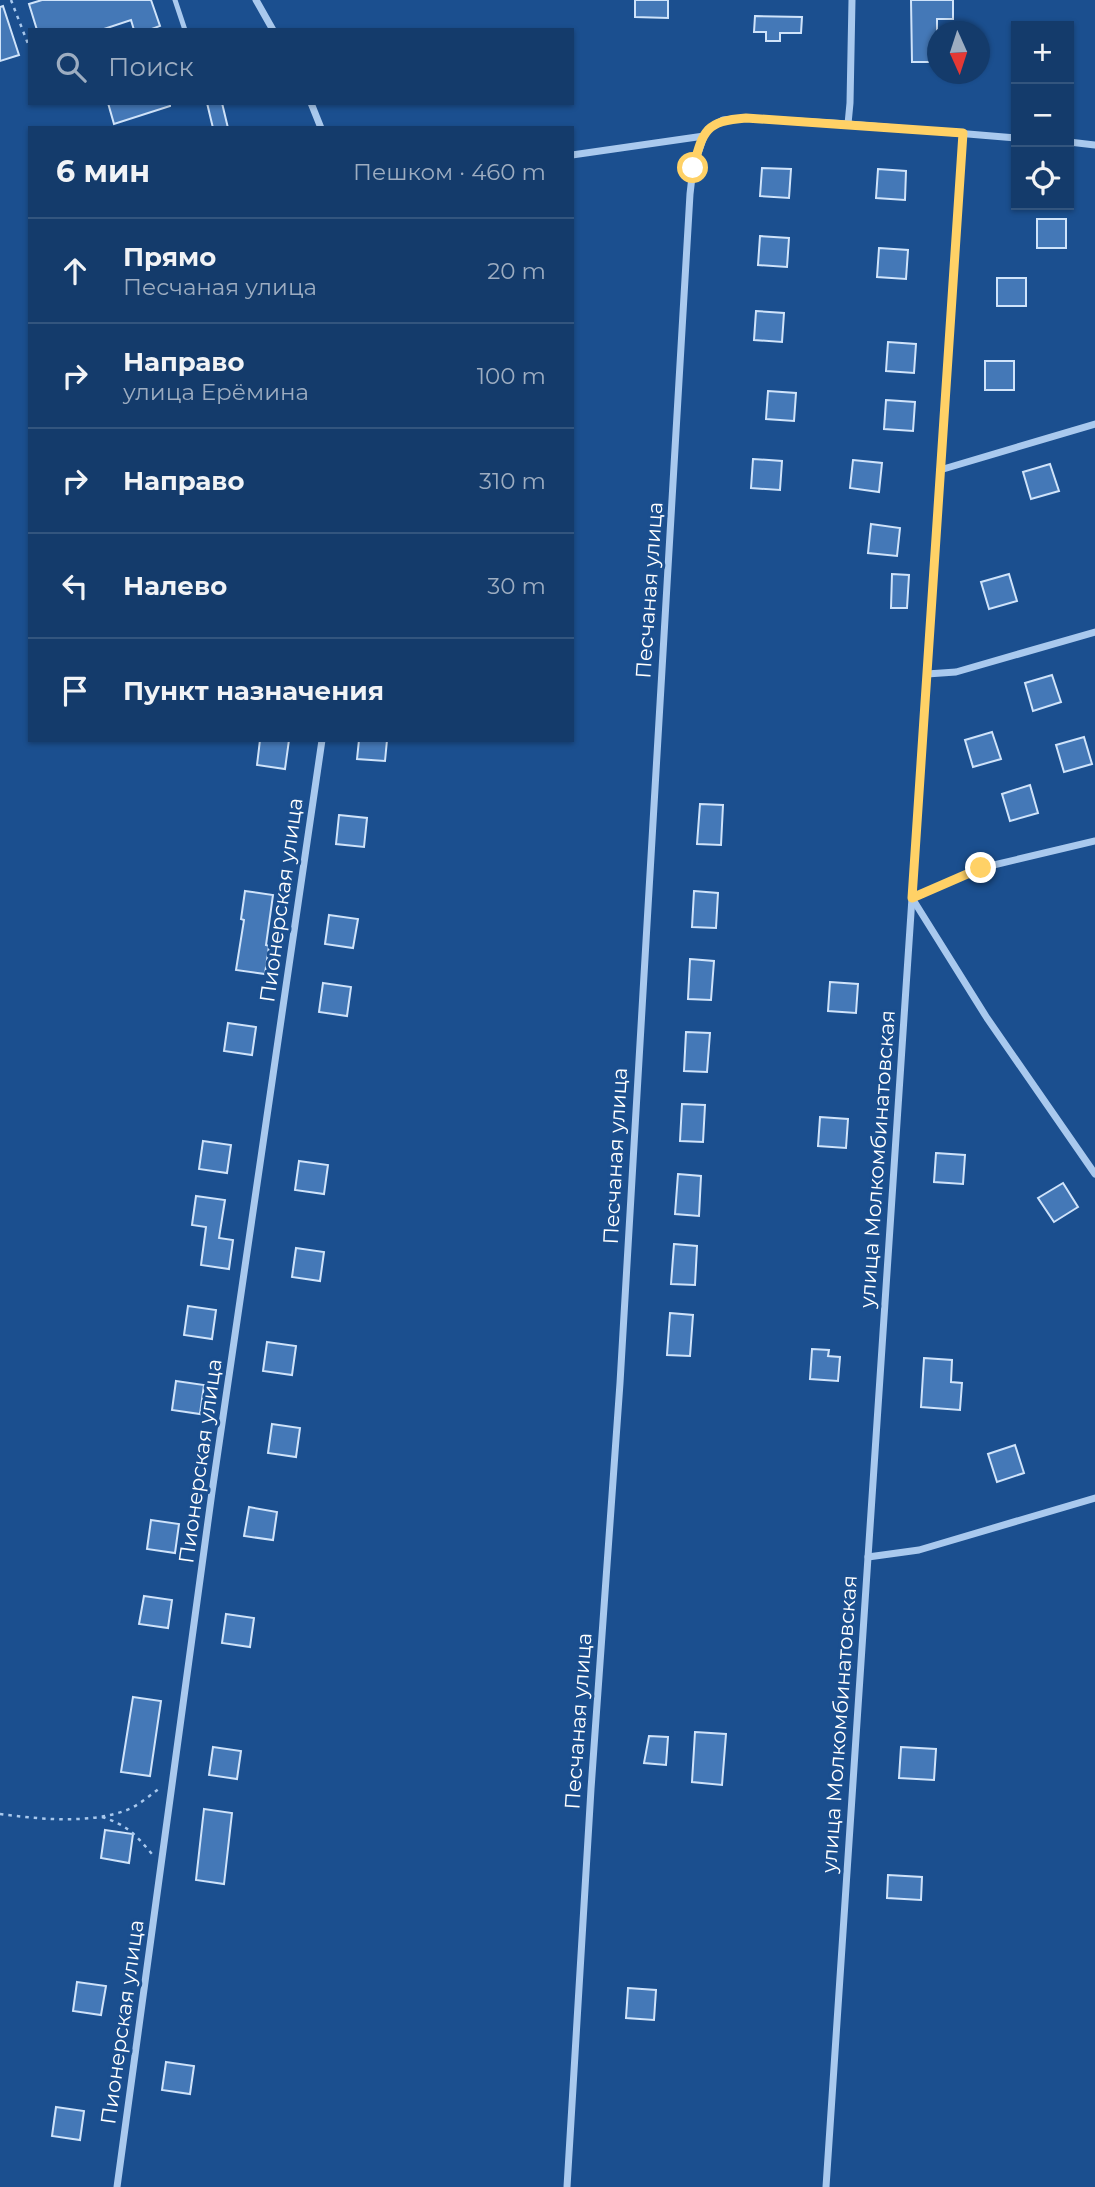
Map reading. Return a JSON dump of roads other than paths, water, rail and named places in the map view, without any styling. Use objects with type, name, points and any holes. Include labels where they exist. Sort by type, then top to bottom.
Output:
[{"type":"street","points":[[256,0],[273,28]]},
{"type":"street","points":[[848,124],[852,0]]},
{"type":"street","points":[[312,105],[320,126]]},
{"type":"street","points":[[574,155],[706,132],[723,120],[746,118],[1011,138]]},
{"type":"street","name":"Песчаная улица","points":[[567,2187],[592,1775],[621,1369],[690,194],[693,168],[706,132]]},
{"type":"street","name":"улица Молкомбинатовская","points":[[826,2187],[963,133]]},
{"type":"street","points":[[1074,143],[1095,145]]},
{"type":"street","points":[[940,470],[1095,424]]},
{"type":"street","points":[[927,674],[956,672],[1095,632]]},
{"type":"street","name":"Пионерская улица","points":[[117,2187],[172,1778],[323,742]]},
{"type":"street","points":[[1095,841],[981,868],[912,898],[987,1018],[1095,1174]]},
{"type":"street","points":[[868,1557],[919,1550],[1095,1498]]},
{"type":"lane","points":[[175,0],[184,28]]}]
